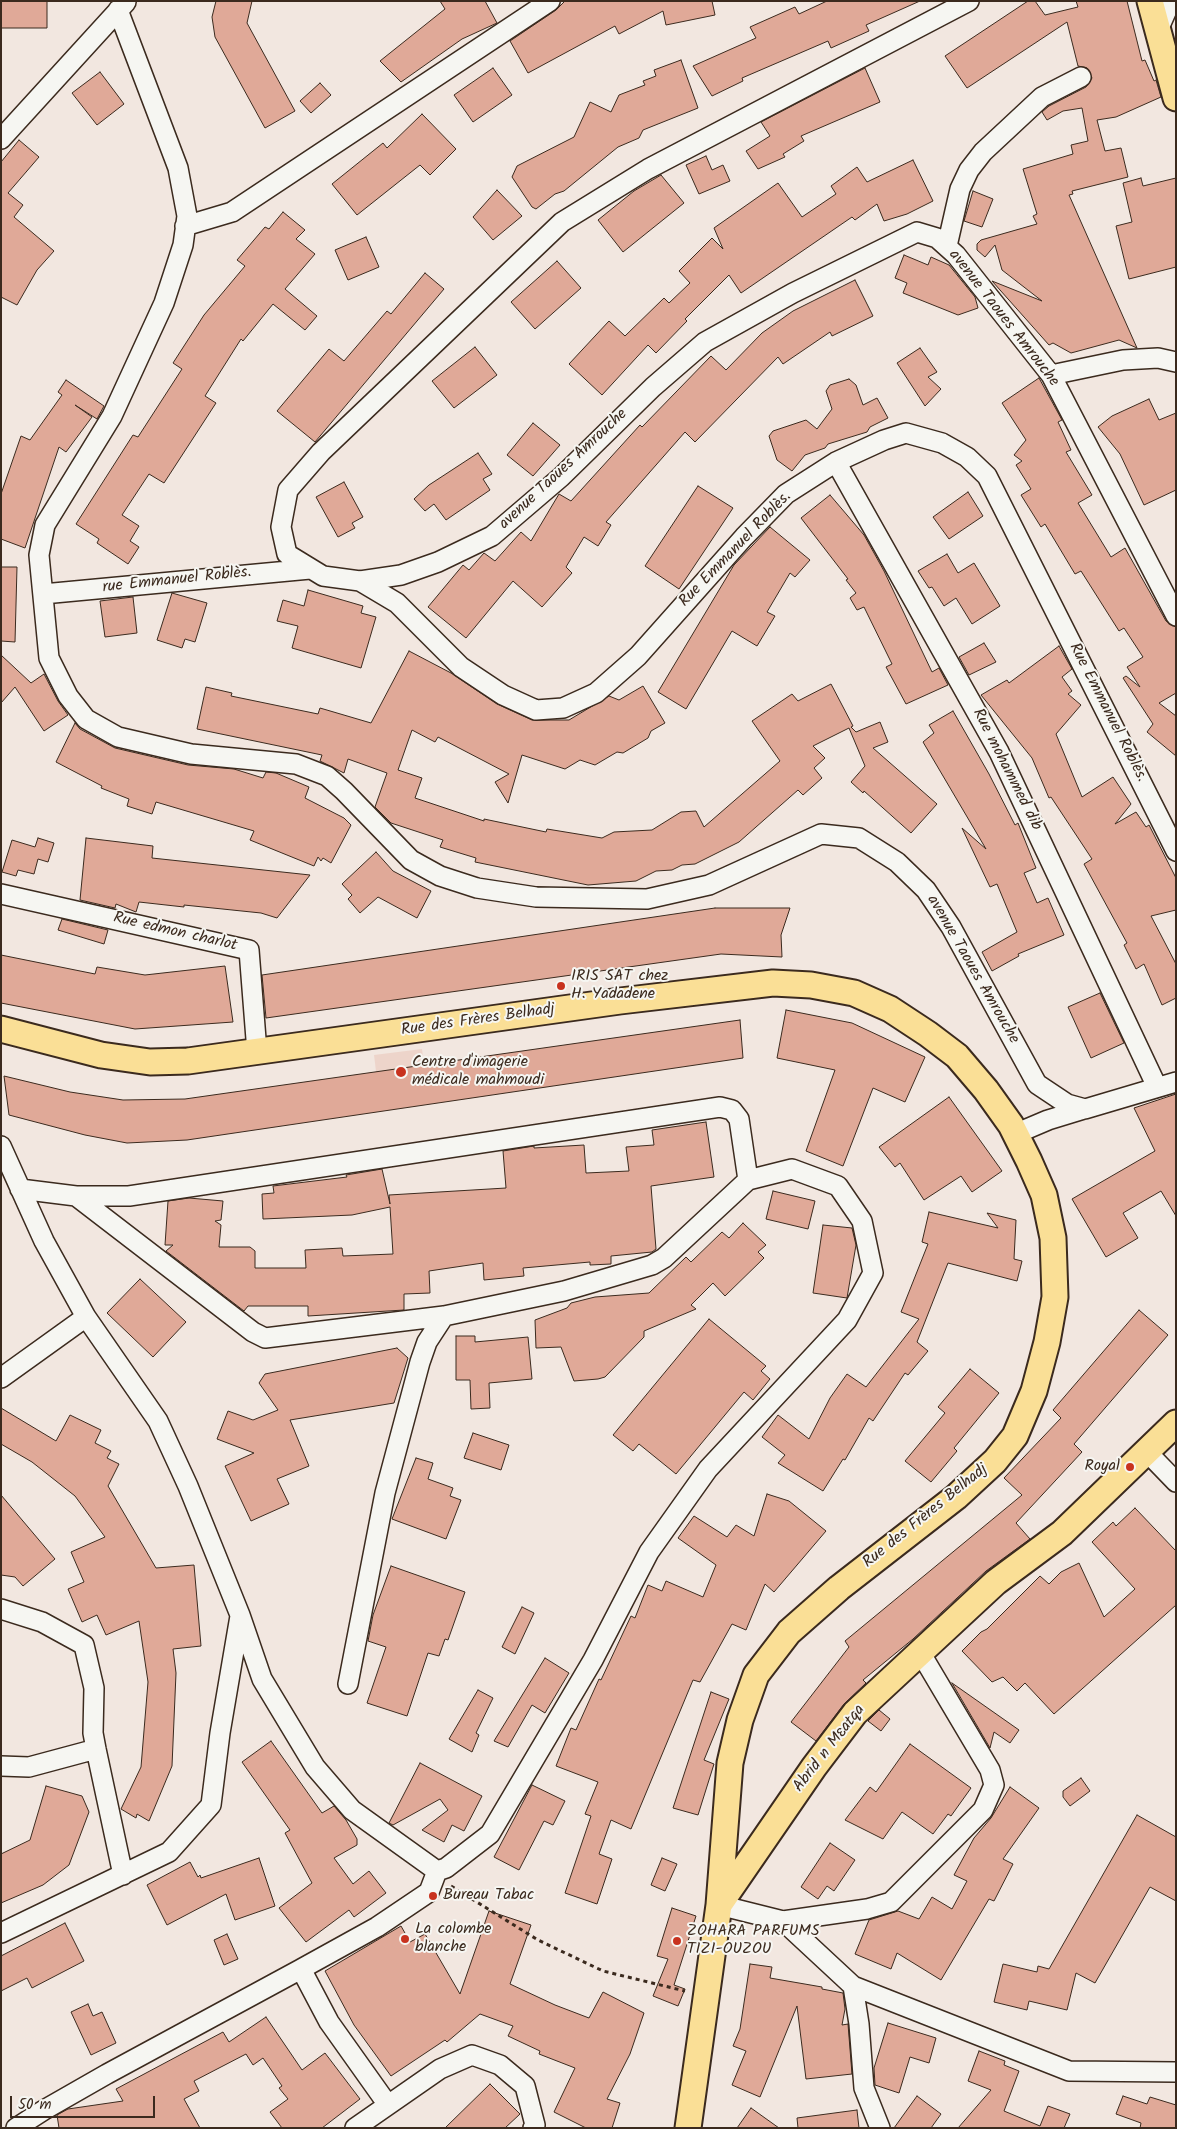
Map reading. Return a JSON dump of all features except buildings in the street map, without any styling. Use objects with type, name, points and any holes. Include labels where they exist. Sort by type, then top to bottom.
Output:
[{"type":"main road","points":[[1150,1],[1176,98]]},
{"type":"main road","name":"Rue des Frères Belhadj","points":[[1,1030],[101,1055],[150,1062],[188,1061],[630,1000],[773,983],[811,984],[854,993],[890,1009],[957,1056],[986,1090],[1015,1134],[1044,1195],[1053,1238],[1055,1297],[1047,1342],[1034,1391],[1015,1436],[995,1461],[956,1497],[838,1588],[789,1632],[756,1675],[740,1720],[730,1763],[719,1905]]},
{"type":"main road","name":"Abrid n Mɛatqa","points":[[688,2128],[719,1905],[814,1767],[855,1713],[996,1582],[1062,1533],[1176,1423]]},
{"type":"street","points":[[185,226],[232,212],[550,1]]},
{"type":"street","name":"avenue Taoues Amrouche","points":[[969,1],[648,169],[562,222],[321,452],[288,490],[280,527],[287,554],[323,576],[360,581],[410,572],[438,562],[492,536],[561,477],[653,387],[705,342],[793,293],[917,232],[937,238],[956,255],[1050,375],[1176,616]]},
{"type":"street","points":[[1158,30],[1171,1]]},
{"type":"street","points":[[1,139],[122,6]]},
{"type":"street","name":"avenue Taoues Amrouche","points":[[122,6],[178,168],[186,216],[183,245],[164,303],[112,416],[45,525],[39,556],[49,658],[68,696],[86,719],[118,737],[182,752],[296,764],[327,776],[411,860],[440,876],[477,888],[536,897],[647,899],[709,885],[821,834],[859,838],[897,862],[926,890],[951,928],[1037,1084],[1067,1104],[1085,1109]]},
{"type":"street","points":[[946,246],[960,189],[969,170],[983,152],[1042,97],[1081,77]]},
{"type":"street","points":[[1050,375],[1123,360],[1158,358],[1176,362]]},
{"type":"street","name":"Rue Emmanuel Roblès.","points":[[360,581],[397,604],[461,667],[503,695],[536,710],[563,708],[596,694],[638,656],[786,494],[836,462],[884,440],[906,433],[942,443],[967,456],[987,476],[1176,851]]},
{"type":"street","name":"Rue mohammed dib","points":[[836,462],[999,752],[1157,1087]]},
{"type":"street","name":"rue Emmanuel Roblès.","points":[[43,594],[310,568]]},
{"type":"street","name":"Rue edmon charlot","points":[[1,894],[249,950],[258,1052]]},
{"type":"street","points":[[1015,1134],[1048,1120],[1176,1082]]},
{"type":"street","points":[[20,1189],[76,1196],[129,1196],[720,1107],[732,1110],[739,1119],[748,1180]]},
{"type":"street","points":[[1,1146],[44,1241],[86,1317],[158,1421],[188,1486],[240,1615],[262,1679],[315,1768],[352,1810],[436,1873]]},
{"type":"street","points":[[16,2128],[99,2078],[377,1927],[429,1892],[436,1873],[446,1868],[490,1834],[593,1660],[649,1552],[708,1469],[847,1320],[873,1273],[862,1221],[838,1186],[792,1169],[748,1180],[664,1258],[652,1265],[564,1291],[444,1316],[265,1338],[253,1332],[76,1196]]},
{"type":"street","points":[[348,1684],[385,1493],[420,1362],[427,1342],[444,1316]]},
{"type":"street","points":[[1,1378],[86,1317]]},
{"type":"street","points":[[1147,1452],[1176,1482]]},
{"type":"street","points":[[1,1610],[42,1622],[84,1645],[94,1688],[96,1749],[123,1875]]},
{"type":"street","points":[[1,1933],[169,1852],[211,1805],[220,1733],[240,1615]]},
{"type":"street","points":[[719,1905],[783,1921],[867,1909],[891,1902],[983,1810],[994,1785],[990,1770],[920,1652]]},
{"type":"street","points":[[1,1766],[29,1767],[96,1749]]},
{"type":"street","points":[[783,1921],[853,1986],[1069,2071],[1176,2072]]},
{"type":"street","points":[[301,1969],[329,2022],[388,2105]]},
{"type":"street","points":[[853,1986],[859,2024],[864,2088],[880,2128]]},
{"type":"street","points":[[355,2128],[440,2069],[472,2055],[500,2065],[525,2086],[535,2125],[533,2128]]},
{"type":"path","points":[[436,1873],[538,1940],[603,1971],[705,1996]]},
{"type":"shaded area","name":"Centre d'imagerie médicale mahmoudi","points":[[422,1049],[427,1090],[379,1096],[374,1055]]},
{"type":"place","name":"IRIS SAT chez H. Yadadene","points":[[561,986]]},
{"type":"place","name":"Centre d'imagerie médicale mahmoudi","points":[[401,1072]]},
{"type":"place","name":"Royal","points":[[1130,1467]]},
{"type":"place","name":"Bureau Tabac","points":[[433,1896]]},
{"type":"place","name":"La colombe blanche","points":[[405,1939]]},
{"type":"place","name":"ZOHARA PARFUMS TIZI-OUZOU","points":[[677,1941]]}]
